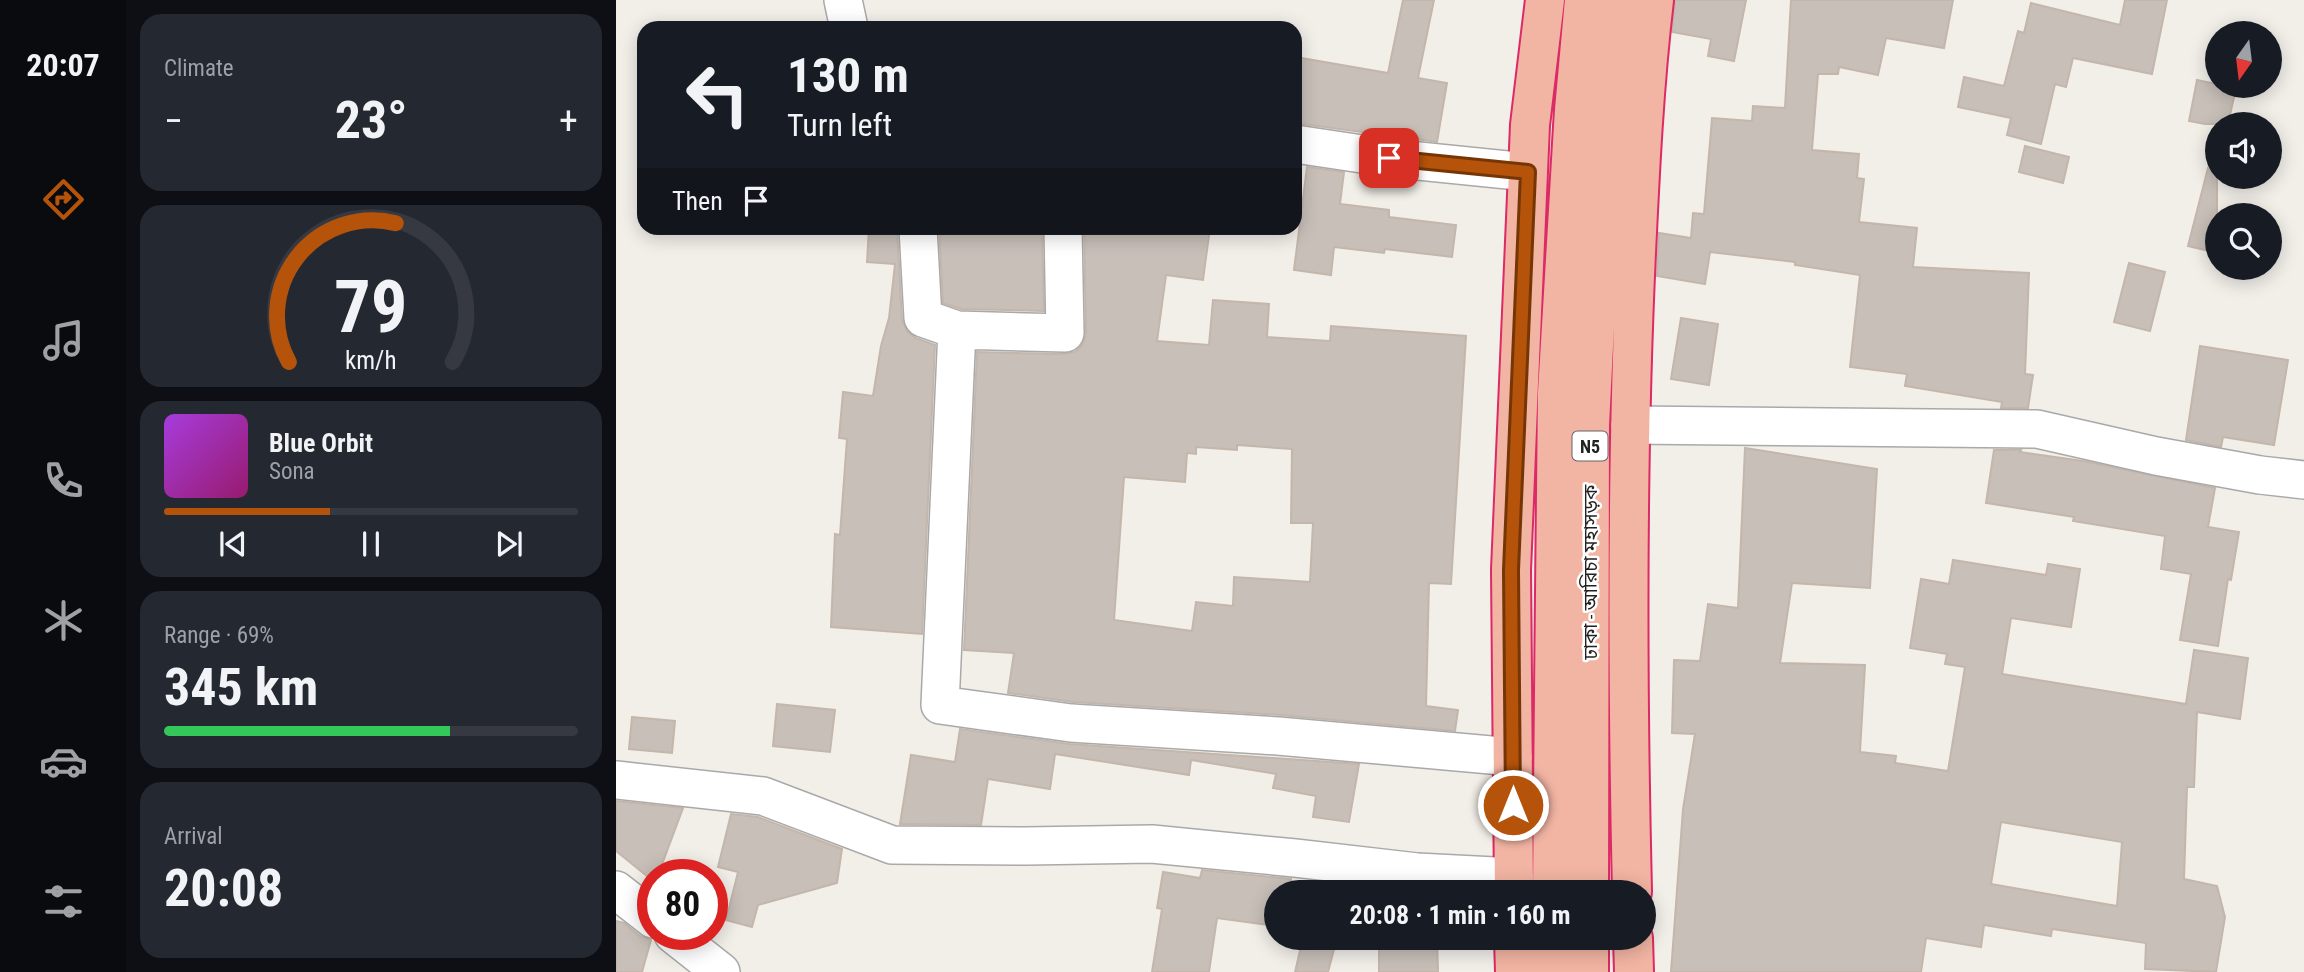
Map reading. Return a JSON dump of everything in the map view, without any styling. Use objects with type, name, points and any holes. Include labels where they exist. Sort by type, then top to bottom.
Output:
[{"type":"highway","points":[[1514,880],[1511,570],[1530,125],[1545,0]]},
{"type":"highway","name":"ঢাকা - আরিচা মহাসড়ক","points":[[1552,880],[1557,393],[1574,110],[1584,0]]},
{"type":"highway","name":"ঢাকা - আরিচা মহাসড়ক","points":[[1589,880],[1590,425],[1603,168],[1620,0]]},
{"type":"highway","points":[[1632,880],[1627,679],[1632,344],[1644,83],[1654,0]]},
{"type":"highway","points":[[1514,950],[1515,972]]},
{"type":"highway","points":[[1552,950],[1552,972]]},
{"type":"highway","points":[[1589,950],[1589,972]]},
{"type":"highway","points":[[1633,950],[1634,972]]},
{"type":"street","points":[[843,0],[848,21]]},
{"type":"street","points":[[1302,145],[1389,158],[1528,172]]},
{"type":"street","points":[[918,235],[923,318],[957,330],[1065,333],[1063,235]]},
{"type":"street","points":[[957,330],[940,705],[1071,723],[1278,736],[1513,757]]},
{"type":"street","points":[[1630,425],[2036,429],[2156,456],[2260,475],[2304,480]]},
{"type":"street","points":[[616,780],[763,796],[892,845],[1152,844],[1474,880]]},
{"type":"street","points":[[616,890],[637,906]]},
{"type":"street","points":[[693,950],[721,972]]},
{"type":"building","points":[[1403,0],[1434,0],[1418,78],[1447,83],[1437,142],[1302,124],[1302,58],[1388,73]]},
{"type":"building","points":[[1675,0],[1746,0],[1734,61],[1708,56],[1711,39],[1672,32]]},
{"type":"building","points":[[1791,0],[1953,0],[1944,48],[1886,38],[1878,75],[1839,67],[1838,74],[1818,74],[1812,150],[1859,154],[1857,178],[1864,179],[1859,222],[1917,228],[1913,267],[2029,273],[2025,374],[2033,375],[2028,408],[2001,408],[2002,402],[1905,386],[1907,374],[1850,367],[1860,275],[1795,265],[1795,262],[1710,252],[1705,284],[1657,276],[1659,233],[1691,238],[1693,213],[1704,214],[1712,118],[1752,121],[1753,106],[1785,108]]},
{"type":"building","points":[[2125,0],[2167,0],[2152,74],[2073,58],[2066,87],[2055,84],[2041,144],[2007,135],[2011,118],[1958,107],[1964,77],[2004,86],[2018,31],[2024,33],[2031,3],[2120,25]]},
{"type":"building","points":[[2197,80],[2205,82],[2205,98],[2234,98],[2231,112],[2205,112],[2205,124],[2189,121]]},
{"type":"building","points":[[2025,146],[2069,157],[2063,183],[2019,172]]},
{"type":"building","points":[[1307,167],[1344,172],[1340,204],[1389,210],[1389,217],[1456,225],[1452,257],[1385,249],[1384,253],[1334,247],[1331,275],[1294,270],[1298,235],[1302,235]]},
{"type":"building","points":[[2205,180],[2205,189],[2217,189],[2217,203],[2205,203],[2205,250],[2188,246]]},
{"type":"building","points":[[869,235],[897,235],[902,320],[907,331],[916,338],[935,345],[922,634],[831,627],[835,534],[840,535],[847,439],[839,438],[843,392],[873,396],[881,346],[889,318],[895,264],[867,262]]},
{"type":"building","points":[[939,235],[1042,235],[1044,311],[961,309],[943,303]]},
{"type":"building","points":[[1084,235],[1209,235],[1203,280],[1166,275],[1157,341],[1209,345],[1213,300],[1269,304],[1267,337],[1330,341],[1331,326],[1466,336],[1451,584],[1429,583],[1426,706],[1458,710],[1455,731],[1280,715],[1073,702],[1008,693],[1014,653],[964,650],[977,352],[1064,354],[1075,352],[1083,344],[1086,333]],"holes":[[[1237,445],[1292,449],[1291,523],[1313,523],[1310,582],[1234,577],[1233,606],[1196,602],[1192,631],[1114,620],[1124,477],[1185,482],[1187,453],[1196,454],[1196,447],[1237,450]]]},
{"type":"building","points":[[2129,263],[2165,272],[2150,331],[2114,322]]},
{"type":"building","points":[[1681,318],[1718,324],[1709,385],[1671,379]]},
{"type":"building","points":[[2200,346],[2288,360],[2274,445],[2223,437],[2221,447],[2186,440]]},
{"type":"building","points":[[1745,448],[1877,469],[1870,588],[1792,583],[1780,663],[1865,665],[1860,752],[1896,756],[1895,763],[1948,771],[1965,667],[1945,664],[1947,654],[1910,648],[1921,579],[1949,584],[1953,560],[2046,575],[2048,564],[2080,569],[2071,627],[2011,618],[2002,674],[2186,704],[2194,650],[2248,658],[2240,719],[2197,712],[2194,787],[2187,787],[2184,879],[2217,886],[2225,917],[2216,972],[2145,969],[2146,943],[2052,929],[2051,936],[1984,925],[1981,947],[1926,938],[1921,972],[1671,972],[1683,809],[1695,734],[1672,733],[1674,660],[1700,661],[1708,604],[1738,608]],"holes":[[[2001,822],[2122,842],[2117,906],[1991,884]]]},
{"type":"building","points":[[1994,450],[2021,450],[2020,452],[2083,461],[2215,488],[2208,527],[2239,532],[2231,580],[2228,579],[2218,646],[2180,640],[2191,574],[2161,569],[2165,536],[2073,521],[2074,517],[1986,503]]},
{"type":"building","points":[[777,704],[835,710],[830,752],[773,746]]},
{"type":"building","points":[[632,717],[675,721],[672,753],[629,749]]},
{"type":"building","points":[[960,729],[1070,744],[1359,764],[1349,822],[1313,817],[1316,796],[1273,788],[1276,774],[1191,760],[1189,775],[1055,754],[1050,789],[988,779],[981,825],[900,824],[911,755],[955,762]]},
{"type":"building","points":[[616,801],[683,808],[664,859],[637,859],[637,868],[616,851]]},
{"type":"building","points":[[731,814],[758,817],[842,849],[837,883],[758,905],[752,927],[728,921],[738,872],[728,870],[728,859],[720,859]]},
{"type":"building","points":[[1202,870],[1291,879],[1264,880],[1264,924],[1217,918],[1209,972],[1152,972],[1162,909],[1157,908],[1163,872],[1200,878]]},
{"type":"building","points":[[616,921],[624,923],[637,934],[637,950],[648,950],[642,972],[616,972]]},
{"type":"building","points":[[1300,950],[1334,950],[1328,972],[1295,972]]},
{"type":"building","points":[[1379,950],[1437,950],[1438,972],[1379,972]]},
{"type":"route","points":[[1389,158],[1528,172],[1511,570],[1513,805]]}]
